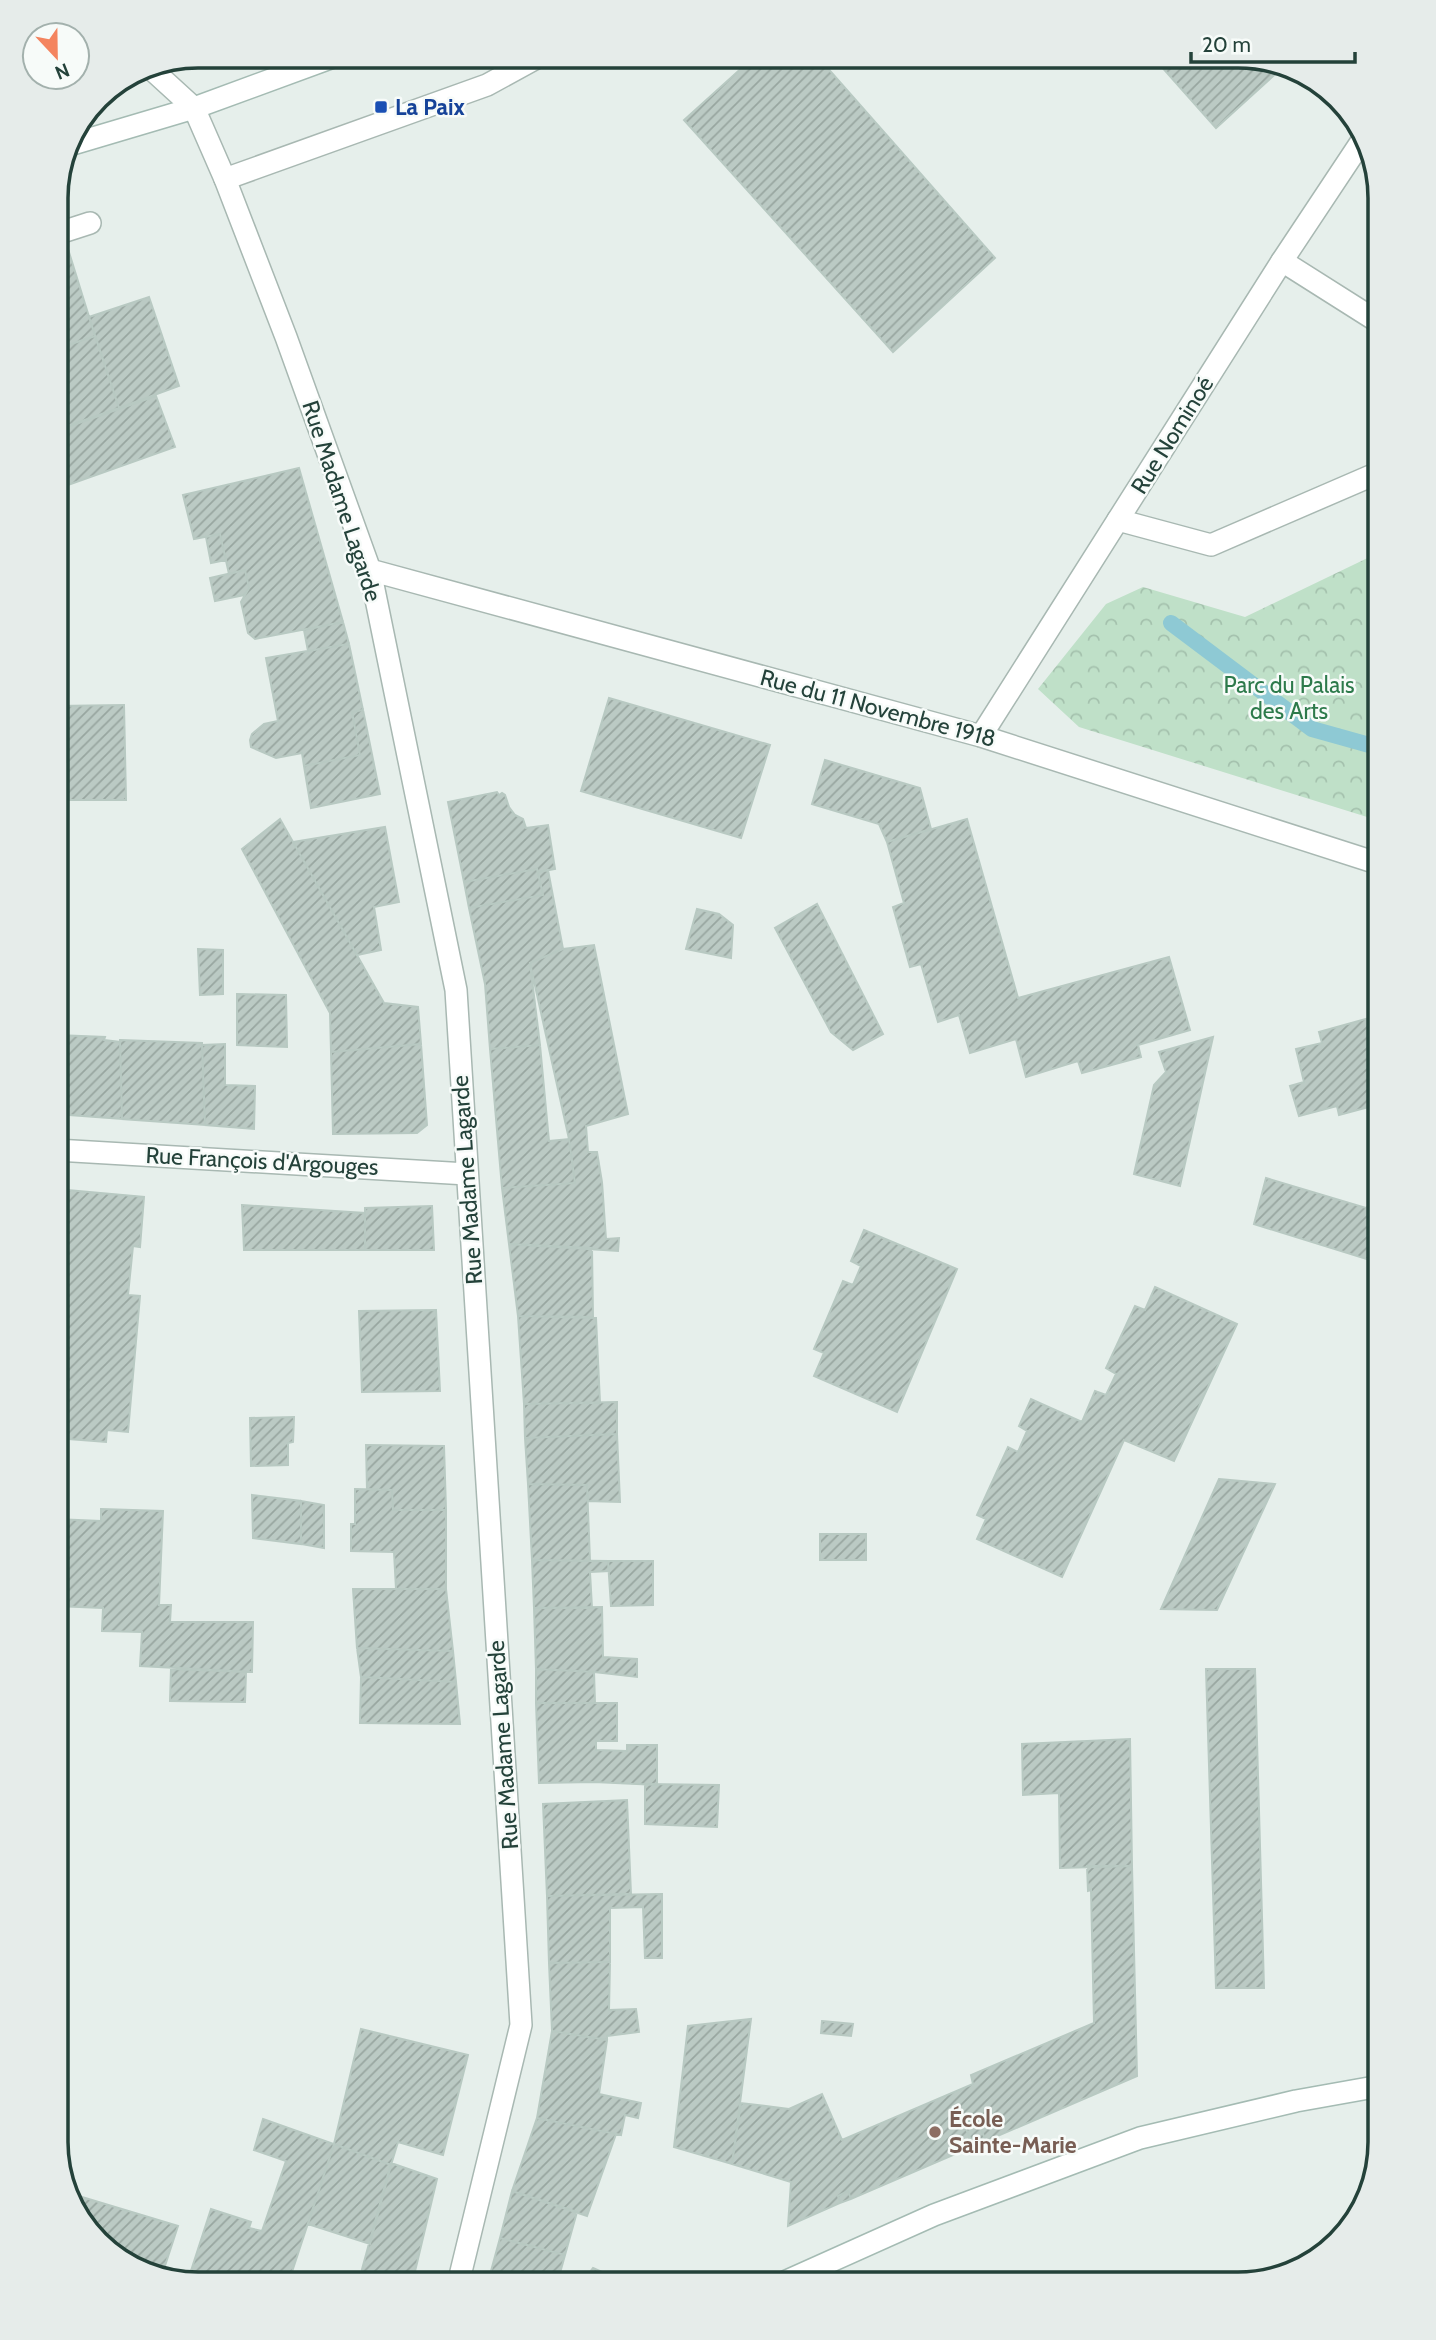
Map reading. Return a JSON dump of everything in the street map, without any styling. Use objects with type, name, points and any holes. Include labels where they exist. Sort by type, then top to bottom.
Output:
[{"type":"street","points":[[82,141],[194,108],[303,68]]},
{"type":"street","points":[[225,180],[486,85],[517,68]]},
{"type":"street","points":[[157,75],[194,108]]},
{"type":"street","name":"Rue Madame Lagarde","points":[[194,108],[286,337],[370,570],[456,989],[521,2025],[461,2271]]},
{"type":"street","name":"Rue Nominoé","points":[[981,736],[1282,261],[1358,147]]},
{"type":"street","points":[[69,230],[90,223]]},
{"type":"street","points":[[1282,261],[1368,315]]},
{"type":"street","points":[[1118,520],[1211,545],[1368,477]]},
{"type":"street","name":"Rue du 11 Novembre 1918","points":[[370,570],[981,736],[1368,860]]},
{"type":"street","name":"Rue François d'Argouges","points":[[69,1151],[467,1174]]},
{"type":"street","points":[[808,2272],[934,2215],[1140,2138],[1296,2101],[1368,2088]]},
{"type":"green space","name":"Parc du Palais des Arts","points":[[1368,558],[1368,817],[1079,727],[1038,689],[1106,604],[1143,587],[1245,617]]},
{"type":"building","points":[[741,69],[828,69],[995,258],[893,352],[684,120]]},
{"type":"building","points":[[1163,69],[1246,69],[1275,74],[1216,128]]},
{"type":"building","points":[[69,252],[95,336],[69,345]]},
{"type":"building","points":[[149,297],[179,386],[119,408],[89,317]]},
{"type":"building","points":[[95,336],[119,408],[69,426],[69,345]]},
{"type":"building","points":[[156,396],[175,447],[69,485],[69,426]]},
{"type":"building","points":[[299,468],[343,622],[255,639],[248,633],[241,602],[249,588],[245,570],[229,574],[220,534],[194,539],[183,495]]},
{"type":"building","points":[[220,534],[226,560],[211,563],[206,537]]},
{"type":"building","points":[[245,570],[249,588],[244,595],[215,601],[210,578]]},
{"type":"building","points":[[343,622],[349,644],[308,651],[304,630]]},
{"type":"building","points":[[349,644],[363,710],[352,712],[360,755],[304,766],[302,753],[276,758],[251,747],[252,734],[264,724],[278,721],[266,658]]},
{"type":"building","points":[[609,698],[770,745],[741,838],[581,791]]},
{"type":"building","points":[[124,705],[126,800],[69,800],[69,706]]},
{"type":"building","points":[[363,710],[380,794],[311,808],[304,766],[360,755],[352,712]]},
{"type":"building","points":[[825,760],[920,788],[931,829],[887,842],[879,824],[812,804]]},
{"type":"building","points":[[497,792],[499,795],[505,795],[509,807],[515,815],[523,819],[526,828],[548,825],[555,869],[538,872],[537,869],[464,882],[448,802]]},
{"type":"building","points":[[280,819],[384,1003],[418,1007],[421,1044],[331,1052],[330,1013],[242,849]]},
{"type":"building","points":[[967,819],[1018,998],[1169,957],[1190,1030],[1138,1045],[1141,1057],[1082,1073],[1078,1061],[1026,1077],[1016,1039],[970,1053],[959,1015],[938,1022],[921,964],[910,967],[893,907],[904,903],[887,842]]},
{"type":"building","points":[[385,827],[399,902],[374,907],[381,950],[357,955],[293,842]]},
{"type":"building","points":[[537,869],[543,895],[469,908],[464,882]]},
{"type":"building","points":[[548,870],[563,949],[530,963],[540,1045],[490,1049],[485,984],[469,908],[543,895],[538,872]]},
{"type":"building","points":[[817,904],[883,1034],[853,1050],[831,1032],[775,928]]},
{"type":"building","points":[[697,909],[719,914],[733,925],[731,958],[686,949]]},
{"type":"building","points":[[594,945],[628,1114],[586,1126],[588,1152],[597,1152],[606,1239],[619,1238],[618,1251],[509,1244],[502,1188],[575,1183],[569,1139],[530,963],[563,949]]},
{"type":"building","points":[[198,949],[223,950],[223,994],[200,995]]},
{"type":"building","points":[[237,994],[286,995],[287,1047],[237,1045]]},
{"type":"building","points":[[1368,1018],[1368,1107],[1339,1115],[1337,1106],[1299,1116],[1290,1086],[1304,1082],[1296,1049],[1322,1043],[1319,1032]]},
{"type":"building","points":[[69,1036],[105,1037],[104,1040],[120,1042],[122,1119],[69,1115]]},
{"type":"building","points":[[1213,1037],[1180,1186],[1134,1174],[1154,1085],[1166,1072],[1159,1052]]},
{"type":"building","points":[[120,1040],[202,1043],[205,1125],[122,1119]]},
{"type":"building","points":[[225,1044],[225,1085],[255,1086],[254,1129],[205,1125],[202,1045]]},
{"type":"building","points":[[421,1044],[427,1125],[417,1133],[333,1134],[331,1052]]},
{"type":"building","points":[[540,1045],[549,1141],[569,1139],[575,1183],[502,1188],[490,1049]]},
{"type":"building","points":[[1266,1178],[1366,1208],[1368,1206],[1368,1260],[1254,1224]]},
{"type":"building","points":[[68,1190],[144,1197],[140,1247],[133,1246],[128,1295],[140,1296],[128,1432],[107,1430],[106,1442],[68,1439]]},
{"type":"building","points":[[242,1205],[365,1213],[365,1250],[244,1250]]},
{"type":"building","points":[[432,1206],[434,1250],[365,1250],[365,1208]]},
{"type":"building","points":[[864,1230],[957,1269],[897,1412],[814,1376],[824,1353],[814,1349],[843,1281],[853,1285],[861,1266],[851,1261]]},
{"type":"building","points":[[509,1244],[592,1248],[593,1317],[518,1316]]},
{"type":"building","points":[[1155,1287],[1237,1324],[1174,1461],[1124,1440],[1062,1577],[977,1539],[986,1519],[977,1515],[1008,1447],[1018,1452],[1027,1431],[1019,1426],[1031,1399],[1082,1422],[1095,1391],[1106,1395],[1116,1374],[1106,1368],[1135,1306],[1145,1310]]},
{"type":"building","points":[[436,1310],[440,1391],[362,1392],[359,1311]]},
{"type":"building","points":[[518,1316],[596,1318],[600,1403],[524,1404]]},
{"type":"building","points":[[617,1402],[617,1434],[525,1438],[524,1404]]},
{"type":"building","points":[[294,1417],[293,1442],[288,1443],[288,1465],[251,1466],[250,1418]]},
{"type":"building","points":[[617,1434],[620,1502],[588,1501],[587,1485],[528,1484],[525,1438]]},
{"type":"building","points":[[366,1445],[444,1446],[446,1510],[393,1510],[392,1490],[367,1489]]},
{"type":"building","points":[[1219,1479],[1275,1484],[1217,1610],[1161,1609]]},
{"type":"building","points":[[528,1484],[587,1485],[590,1561],[532,1560]]},
{"type":"building","points":[[355,1489],[392,1490],[393,1510],[446,1510],[446,1589],[396,1589],[394,1552],[351,1551],[351,1524],[355,1524]]},
{"type":"building","points":[[252,1495],[301,1501],[301,1544],[253,1538]]},
{"type":"building","points":[[301,1501],[324,1505],[324,1548],[301,1544]]},
{"type":"building","points":[[101,1509],[163,1511],[159,1605],[171,1605],[170,1622],[253,1622],[252,1672],[140,1666],[142,1632],[102,1631],[103,1608],[68,1607],[68,1520],[101,1521]]},
{"type":"building","points":[[820,1534],[866,1534],[866,1560],[820,1560]]},
{"type":"building","points":[[532,1560],[608,1561],[609,1571],[590,1572],[592,1608],[534,1608]]},
{"type":"building","points":[[608,1561],[653,1561],[653,1605],[611,1606]]},
{"type":"building","points":[[353,1589],[446,1589],[453,1651],[357,1648]]},
{"type":"building","points":[[602,1607],[603,1657],[637,1659],[637,1677],[536,1669],[534,1608]]},
{"type":"building","points":[[357,1648],[453,1651],[456,1682],[361,1677]]},
{"type":"building","points":[[171,1669],[246,1672],[245,1702],[170,1701]]},
{"type":"building","points":[[536,1669],[594,1672],[595,1703],[536,1703]]},
{"type":"building","points":[[1206,1669],[1255,1669],[1264,1988],[1216,1988]]},
{"type":"building","points":[[361,1677],[456,1682],[460,1724],[360,1723]]},
{"type":"building","points":[[536,1703],[617,1703],[617,1741],[596,1741],[596,1750],[627,1751],[627,1745],[657,1745],[657,1785],[539,1783]]},
{"type":"building","points":[[1130,1739],[1132,1866],[1060,1868],[1059,1793],[1023,1795],[1022,1744]]},
{"type":"building","points":[[645,1784],[719,1785],[717,1827],[645,1824]]},
{"type":"building","points":[[627,1800],[631,1894],[547,1896],[543,1804]]},
{"type":"building","points":[[1087,1866],[1132,1866],[1137,2076],[986,2141],[976,2118],[963,2123],[974,2146],[851,2199],[848,2191],[838,2196],[840,2203],[788,2226],[791,2182],[732,2164],[741,2103],[789,2109],[822,2094],[842,2140],[973,2084],[971,2075],[1094,2023],[1091,1890],[1088,1891]]},
{"type":"building","points":[[662,1894],[662,1958],[645,1958],[643,1907],[610,1908],[610,1962],[549,1963],[547,1896]]},
{"type":"building","points":[[610,1962],[609,2010],[636,2009],[639,2032],[607,2036],[607,2040],[552,2031],[549,1963]]},
{"type":"building","points":[[751,2019],[732,2164],[674,2147],[688,2026]]},
{"type":"building","points":[[822,2021],[853,2024],[851,2036],[821,2033]]},
{"type":"building","points":[[361,2029],[468,2055],[443,2155],[398,2142],[391,2165],[334,2144]]},
{"type":"building","points":[[552,2031],[607,2040],[599,2094],[641,2103],[638,2118],[625,2115],[621,2135],[537,2118]]},
{"type":"building","points":[[537,2118],[616,2134],[587,2216],[512,2191]]},
{"type":"building","points":[[976,2118],[986,2141],[974,2146],[963,2123]]},
{"type":"building","points":[[263,2119],[334,2144],[292,2271],[191,2271],[211,2209],[251,2222],[249,2228],[262,2231],[286,2161],[254,2150]]},
{"type":"building","points":[[334,2144],[391,2165],[370,2244],[308,2224]]},
{"type":"building","points":[[391,2163],[437,2179],[415,2271],[362,2271]]},
{"type":"building","points":[[512,2191],[577,2212],[565,2255],[500,2238]]},
{"type":"building","points":[[848,2191],[851,2199],[840,2203],[838,2196]]},
{"type":"building","points":[[82,2198],[178,2226],[165,2267],[141,2258],[113,2240],[90,2214]]},
{"type":"building","points":[[500,2238],[565,2255],[560,2271],[491,2271]]},
{"type":"waterway","points":[[1171,623],[1312,729],[1368,745]]},
{"type":"place","name":"La Paix","points":[[381,107]]},
{"type":"place","name":"École Sainte-Marie","points":[[935,2132]]}]
